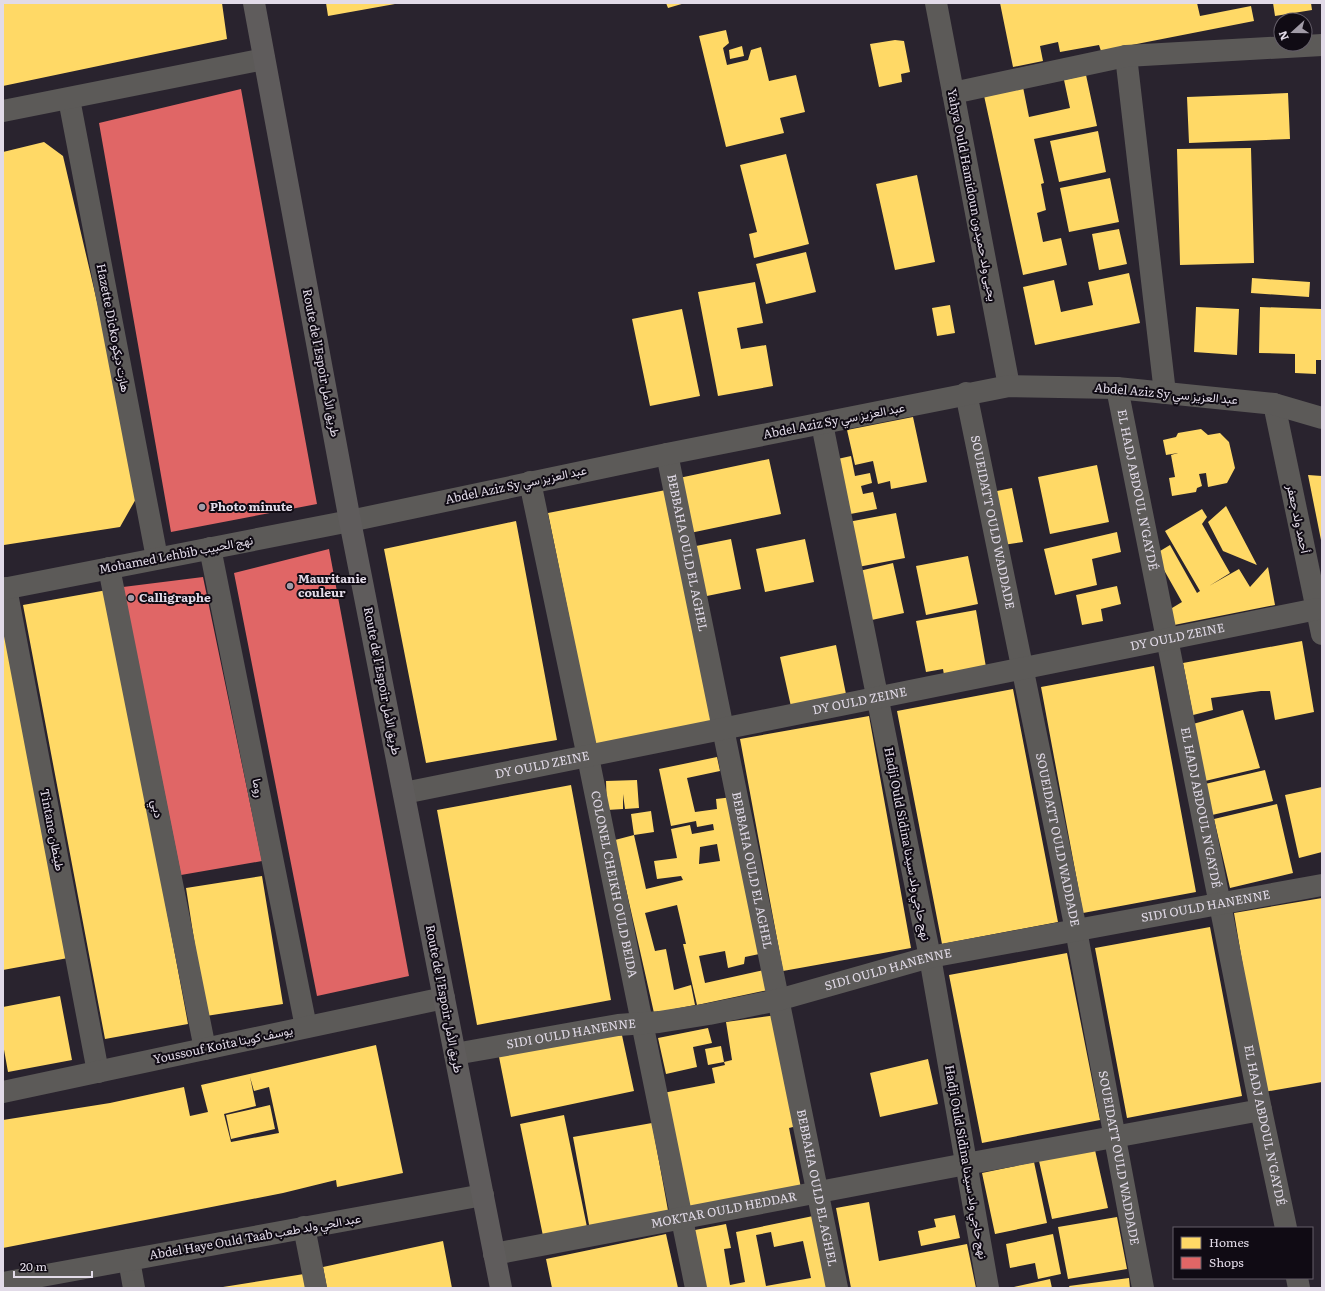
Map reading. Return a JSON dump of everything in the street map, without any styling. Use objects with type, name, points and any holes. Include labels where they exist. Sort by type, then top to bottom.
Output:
[{"type":"street","name":"Route de l’Espoir طريق الأمل","points":[[254,3],[350,521],[501,1288]]},
{"type":"street","name":"Yahya Ould Hamidoun يحيى ولد حميدون","points":[[936,3],[1009,386]]},
{"type":"street","points":[[953,93],[1126,56],[1322,45]]},
{"type":"street","points":[[1126,56],[1165,393]]},
{"type":"street","points":[[3,111],[264,59]]},
{"type":"street","name":"Hazette Dicko هازت ديكو","points":[[69,98],[157,558]]},
{"type":"street","name":"Abdel Aziz Sy عبد العزيز سي","points":[[350,521],[530,482],[1009,386],[1117,388],[1274,404],[1322,418]]},
{"type":"street","name":"EL HADJ ABDOUL N'GAYDÉ","points":[[1117,388],[1219,903],[1286,1227]]},
{"type":"street","name":"SOUEIDATT OULD WADDADE","points":[[966,394],[1076,930],[1143,1288]]},
{"type":"street","name":"أحمد ولد جعفر","points":[[1274,404],[1322,634]]},
{"type":"street","name":"Hadji Ould Sidina نهج حاجي ولد سيدنا","points":[[822,424],[930,957],[988,1288]]},
{"type":"street","name":"BEBBAHA OULD EL AGHEL","points":[[667,454],[837,1288]]},
{"type":"street","name":"COLONEL CHEIKH OULD BEIDA","points":[[530,482],[683,1218],[696,1288]]},
{"type":"street","name":"Mohamed Lehbib نهج الحبيب","points":[[4,589],[350,521]]},
{"type":"street","name":"روما","points":[[210,548],[306,1027]]},
{"type":"street","name":"دبي","points":[[109,568],[205,1049]]},
{"type":"street","name":"Tintane طينطان","points":[[4,589],[98,1072]]},
{"type":"street","name":"DY OULD ZEINE","points":[[404,794],[1317,609]]},
{"type":"street","name":"SIDI OULD HANENNE","points":[[456,1054],[618,1025],[709,1014],[778,1000],[930,957],[1322,884]]},
{"type":"street","name":"Youssouf Koita يوسف كويتا","points":[[4,1090],[98,1072],[444,998]]},
{"type":"street","name":"MOKTAR OULD HEDDAR","points":[[494,1254],[966,1164],[1115,1138],[1261,1110]]},
{"type":"street","name":"Abdel Haye Ould Taab عبد الحي ولد طعب","points":[[17,1283],[129,1260],[482,1195]]},
{"type":"street","points":[[304,1227],[316,1288]]},
{"type":"street","points":[[129,1260],[134,1288]]},
{"type":"building: Homes","points":[[3,3],[222,3],[227,39],[3,86]]},
{"type":"building: Homes","points":[[326,3],[395,3],[395,4],[328,16]]},
{"type":"building: Homes","points":[[666,3],[685,3],[668,8]]},
{"type":"building: Homes","points":[[1000,3],[1197,3],[1200,16],[1251,6],[1254,21],[1101,51],[1099,45],[1060,52],[1058,42],[1040,46],[1043,61],[1013,67]]},
{"type":"building: Homes","points":[[1273,3],[1311,3],[1312,10],[1300,12],[1274,12]]},
{"type":"building: Homes","points":[[726,30],[729,43],[723,48],[727,65],[748,60],[751,50],[761,47],[769,81],[796,75],[805,112],[780,118],[784,133],[726,147],[699,36]]},
{"type":"building: Homes","points":[[895,40],[904,41],[910,72],[901,74],[902,82],[879,87],[870,44]]},
{"type":"building: Homes","points":[[742,46],[744,56],[730,59],[729,50]]},
{"type":"building: Homes","points":[[1086,75],[1097,126],[1034,139],[1044,183],[1041,184],[1046,210],[1037,213],[1043,242],[1061,238],[1067,265],[1023,275],[983,91],[1022,82],[1029,117],[1070,108],[1064,80]]},
{"type":"building: Homes","points":[[1288,93],[1290,139],[1189,143],[1187,97]]},
{"type":"building: Homes","points":[[1098,131],[1106,172],[1059,182],[1050,141]]},
{"type":"building: Homes","points":[[44,142],[63,156],[141,490],[120,527],[4,545],[3,152]]},
{"type":"building: Homes","points":[[1251,148],[1254,263],[1180,265],[1177,149]]},
{"type":"building: Homes","points":[[786,154],[809,244],[754,258],[749,234],[757,232],[740,165]]},
{"type":"building: Homes","points":[[917,175],[935,262],[895,270],[876,184]]},
{"type":"building: Homes","points":[[1110,178],[1119,222],[1069,232],[1060,188]]},
{"type":"building: Homes","points":[[1119,229],[1127,264],[1099,270],[1092,234]]},
{"type":"building: Homes","points":[[806,252],[816,292],[766,304],[756,264]]},
{"type":"building: Homes","points":[[1129,273],[1140,323],[1035,345],[1023,287],[1054,280],[1061,312],[1093,305],[1088,282]]},
{"type":"building: Homes","points":[[1252,278],[1310,282],[1309,297],[1251,293]]},
{"type":"building: Homes","points":[[755,282],[763,323],[737,328],[741,349],[766,345],[773,386],[718,396],[698,292]]},
{"type":"building: Homes","points":[[950,305],[955,333],[937,336],[932,308]]},
{"type":"building: Homes","points":[[1196,307],[1239,309],[1237,355],[1194,352]]},
{"type":"building: Homes","points":[[1260,307],[1322,309],[1322,360],[1316,360],[1316,374],[1295,373],[1295,354],[1259,353]]},
{"type":"building: Homes","points":[[682,309],[700,396],[650,406],[632,319]]},
{"type":"building: Homes","points":[[913,417],[927,482],[891,489],[890,481],[878,484],[873,461],[855,465],[847,430]]},
{"type":"building: Homes","points":[[1201,429],[1208,435],[1220,433],[1229,442],[1235,468],[1227,483],[1208,487],[1206,473],[1199,474],[1202,486],[1197,488],[1196,492],[1172,496],[1169,478],[1175,477],[1171,455],[1178,453],[1166,455],[1163,440],[1176,437],[1178,433]]},
{"type":"building: Homes","points":[[851,456],[855,476],[870,473],[872,483],[861,486],[863,494],[873,492],[877,509],[845,515],[833,460]]},
{"type":"building: Homes","points":[[769,459],[781,514],[690,533],[679,478]]},
{"type":"building: Homes","points":[[1097,465],[1109,522],[1050,534],[1038,477]]},
{"type":"building: Homes","points":[[1308,475],[1322,476],[1322,540],[1321,540]]},
{"type":"building: Homes","points":[[1012,488],[1023,542],[1003,545],[992,492]]},
{"type":"building: Homes","points":[[671,489],[719,726],[596,750],[548,513]]},
{"type":"building: Homes","points":[[1226,506],[1257,565],[1223,551],[1208,522]]},
{"type":"building: Homes","points":[[1202,509],[1207,517],[1202,524],[1230,573],[1209,586],[1239,569],[1250,587],[1268,567],[1275,605],[1169,626],[1167,611],[1182,602],[1155,554],[1170,545],[1197,593],[1200,591],[1165,531]]},
{"type":"building: Homes","points":[[896,513],[905,558],[858,567],[848,522]]},
{"type":"building: Homes","points":[[516,521],[557,740],[426,763],[384,549]]},
{"type":"building: Homes","points":[[1117,532],[1121,552],[1092,559],[1097,585],[1055,595],[1044,549]]},
{"type":"building: Homes","points":[[731,539],[741,589],[702,597],[691,547]]},
{"type":"building: Homes","points":[[805,539],[814,582],[765,592],[756,549]]},
{"type":"building: Homes","points":[[968,556],[978,604],[926,615],[916,566]]},
{"type":"building: Homes","points":[[893,563],[904,613],[867,621],[855,572]]},
{"type":"building: Homes","points":[[1117,586],[1121,604],[1101,609],[1103,621],[1082,625],[1076,595]]},
{"type":"building: Homes","points":[[107,590],[188,1024],[105,1039],[23,605]]},
{"type":"building: Homes","points":[[976,610],[986,667],[944,675],[943,669],[926,672],[916,621]]},
{"type":"building: Homes","points":[[3,620],[68,958],[3,970]]},
{"type":"building: Homes","points":[[1302,641],[1314,712],[1275,720],[1270,691],[1261,691],[1211,698],[1213,710],[1193,715],[1183,663]]},
{"type":"building: Homes","points":[[836,645],[847,699],[792,711],[780,657]]},
{"type":"building: Homes","points":[[1154,666],[1196,892],[1083,913],[1041,687]]},
{"type":"building: Homes","points":[[1013,689],[1058,922],[942,944],[897,711]]},
{"type":"building: Homes","points":[[1243,710],[1260,768],[1205,781],[1193,724]]},
{"type":"building: Homes","points":[[869,716],[911,948],[783,971],[740,739]]},
{"type":"building: Homes","points":[[717,757],[720,771],[687,778],[695,812],[717,809],[716,799],[733,797],[764,953],[745,957],[744,964],[728,968],[725,951],[699,956],[705,983],[764,970],[768,990],[697,1005],[683,944],[686,944],[677,905],[645,913],[655,951],[666,949],[674,990],[691,985],[695,1005],[654,1013],[615,840],[634,835],[646,889],[683,880],[681,876],[657,879],[654,861],[677,858],[671,829],[690,825],[692,834],[714,830],[713,824],[697,827],[696,821],[671,826],[659,769]],"holes":[[[717,844],[720,861],[699,864],[700,847]]]},
{"type":"building: Homes","points":[[1265,770],[1273,801],[1212,815],[1205,784]]},
{"type":"building: Homes","points":[[637,780],[639,808],[625,809],[623,794],[623,809],[607,810],[606,781]]},
{"type":"building: Homes","points":[[571,785],[611,1000],[477,1025],[437,810]]},
{"type":"building: Homes","points":[[1322,787],[1322,852],[1299,858],[1285,795]]},
{"type":"building: Homes","points":[[1277,804],[1293,873],[1230,888],[1214,819]]},
{"type":"building: Homes","points":[[651,811],[654,832],[634,835],[631,814]]},
{"type":"building: Homes","points":[[262,876],[283,1004],[206,1016],[186,888]]},
{"type":"building: Homes","points":[[1322,898],[1322,1082],[1264,1092],[1234,913]]},
{"type":"building: Homes","points":[[1210,927],[1242,1096],[1127,1118],[1095,948]]},
{"type":"building: Homes","points":[[1067,953],[1100,1120],[982,1143],[949,975]]},
{"type":"building: Homes","points":[[60,996],[72,1060],[8,1072],[3,1044],[3,1007]]},
{"type":"building: Homes","points":[[777,1015],[797,1126],[789,1128],[801,1188],[685,1211],[663,1093],[715,1083],[712,1068],[725,1065],[724,1062],[732,1060],[726,1022]]},
{"type":"building: Homes","points":[[620,1026],[634,1091],[511,1117],[498,1052]]},
{"type":"building: Homes","points":[[708,1028],[712,1043],[693,1047],[697,1067],[666,1074],[658,1038]]},
{"type":"building: Homes","points":[[376,1045],[403,1173],[337,1187],[336,1180],[283,1193],[3,1248],[3,1120],[110,1103],[184,1087],[190,1116],[208,1112],[201,1085]],"holes":[[[250,1077],[254,1091],[269,1087],[279,1133],[231,1142],[224,1114],[256,1106]]]},
{"type":"building: Homes","points":[[721,1046],[724,1062],[708,1065],[705,1049]]},
{"type":"building: Homes","points":[[928,1059],[938,1104],[880,1117],[870,1073]]},
{"type":"building: Homes","points":[[270,1105],[275,1129],[231,1139],[226,1115]]},
{"type":"building: Homes","points":[[564,1115],[587,1227],[543,1236],[520,1124]]},
{"type":"building: Homes","points":[[652,1123],[669,1216],[590,1230],[573,1137]]},
{"type":"building: Homes","points":[[1095,1150],[1108,1208],[1052,1219],[1039,1161]]},
{"type":"building: Homes","points":[[1034,1162],[1047,1223],[995,1234],[982,1173]]},
{"type":"building: Homes","points":[[869,1202],[879,1261],[967,1244],[976,1288],[851,1288],[836,1208]]},
{"type":"building: Homes","points":[[818,1215],[830,1288],[700,1288],[690,1231],[726,1224],[731,1248],[724,1249],[730,1285],[745,1282],[736,1232]],"holes":[[[771,1232],[774,1247],[803,1241],[811,1278],[766,1286],[756,1235]]]},
{"type":"building: Homes","points":[[955,1215],[960,1238],[921,1246],[918,1231],[936,1227],[934,1219]]},
{"type":"building: Homes","points":[[1117,1217],[1127,1269],[1068,1279],[1058,1227]]},
{"type":"building: Homes","points":[[666,1234],[678,1288],[552,1288],[546,1259]]},
{"type":"building: Homes","points":[[1053,1234],[1061,1274],[1038,1279],[1035,1263],[1010,1268],[1006,1244]]},
{"type":"building: Homes","points":[[443,1241],[452,1288],[327,1288],[323,1267]]},
{"type":"building: Homes","points":[[304,1274],[307,1288],[223,1288],[223,1287]]},
{"type":"building: Homes","points":[[1129,1278],[1130,1288],[1070,1288],[1069,1286]]},
{"type":"building: Homes","points":[[1050,1279],[1052,1288],[1014,1288],[1014,1287]]},
{"type":"building: Shops","points":[[241,89],[317,504],[171,532],[99,123]]},
{"type":"building: Shops","points":[[329,549],[409,976],[317,996],[234,573]]},
{"type":"building: Shops","points":[[203,577],[262,861],[181,875],[123,587]]},
{"type":"place","name":"Photo minute","points":[[202,507]]},
{"type":"place","name":"Mauritanie couleur","points":[[290,586]]},
{"type":"place","name":"Calligraphe","points":[[131,598]]}]
